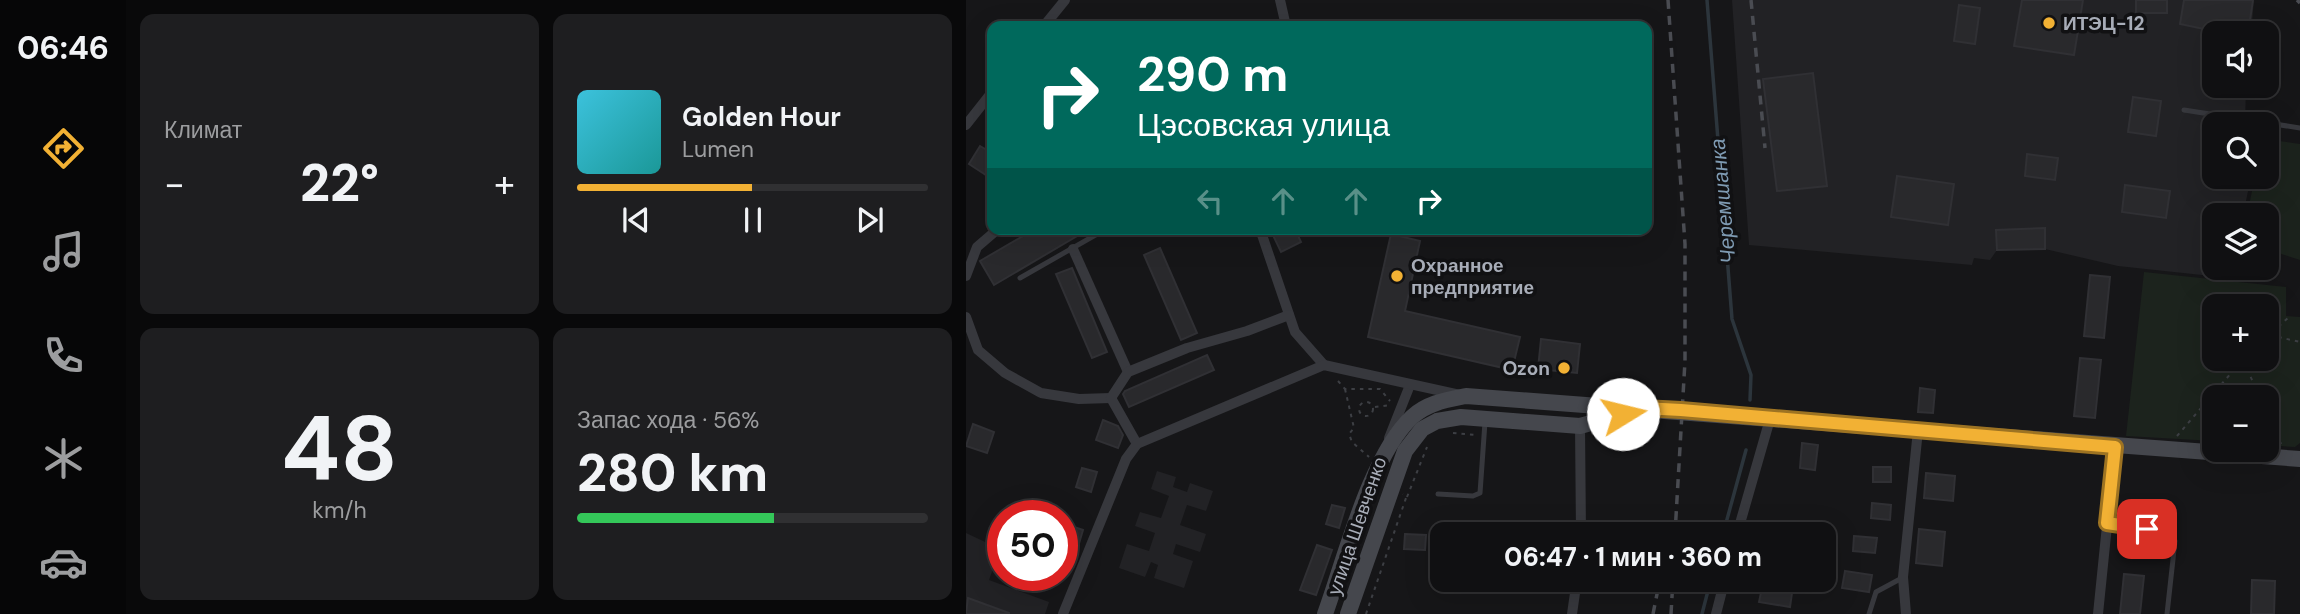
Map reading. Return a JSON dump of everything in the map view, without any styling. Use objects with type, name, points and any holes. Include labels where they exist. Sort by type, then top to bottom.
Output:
[{"type":"main road","name":"улица Шевченко","points":[[1325,614],[1373,467],[1412,416],[1436,402],[1466,396],[2300,459]]},
{"type":"main road","points":[[1405,451],[1422,429],[1437,421],[1461,417],[1484,427],[1580,426],[1643,408]]},
{"type":"main road","name":"улица Шевченко","points":[[1348,614],[1405,451]]},
{"type":"street","points":[[1048,21],[1065,0]]},
{"type":"street","points":[[1280,0],[1285,21]]},
{"type":"street","points":[[966,125],[987,98]]},
{"type":"street","points":[[966,276],[977,247],[991,235]]},
{"type":"street","points":[[1262,235],[1296,332],[1324,365]]},
{"type":"street","points":[[1073,248],[1128,372]]},
{"type":"street","points":[[1111,398],[1128,372],[1187,348],[1247,331],[1289,315]]},
{"type":"street","points":[[966,317],[978,349],[1005,373],[1041,393],[1079,399],[1111,398]]},
{"type":"street","points":[[1063,614],[1126,459],[1137,444],[1324,365],[1466,396]]},
{"type":"street","points":[[1405,451],[1410,385]]},
{"type":"street","points":[[1373,467],[1410,385]]},
{"type":"street","points":[[1111,398],[1137,444]]},
{"type":"street","points":[[1740,522],[1766,419]]},
{"type":"street","points":[[1580,426],[1581,522]]},
{"type":"street","points":[[1906,614],[1903,577],[1918,430]]},
{"type":"street","points":[[2098,614],[2115,447]]},
{"type":"street","points":[[1573,614],[1576,592]]},
{"type":"street","points":[[1716,614],[1722,592]]},
{"type":"lane","points":[[2184,110],[2300,128]]},
{"type":"lane","points":[[1020,278],[1096,235]]},
{"type":"lane","points":[[1438,494],[1473,496],[1480,493],[1484,427]]},
{"type":"lane","points":[[2107,523],[2167,531],[2175,541],[2167,614]]},
{"type":"lane","points":[[1869,614],[1876,592],[1903,577]]},
{"type":"path","points":[[2279,325],[2290,316]]},
{"type":"path","points":[[2279,337],[2300,342]]},
{"type":"path","points":[[1324,365],[1345,389],[1353,428],[1349,434],[1352,442],[1373,467]]},
{"type":"path","points":[[2173,441],[2233,371]]},
{"type":"path","points":[[1345,389],[1380,389],[1392,405],[1391,410]]},
{"type":"path","points":[[1359,411],[1363,402],[1373,407],[1392,405]]},
{"type":"path","points":[[1350,412],[1359,411],[1367,417],[1373,407]]},
{"type":"path","points":[[1450,433],[1484,427]]},
{"type":"path","points":[[1406,498],[1430,439]]},
{"type":"path","points":[[2279,439],[2283,448]]},
{"type":"shaded area","points":[[1732,0],[2254,0],[2252,21],[2202,21],[2202,98],[2246,98],[2245,112],[2202,112],[2202,189],[2248,189],[2246,203],[2202,203],[2202,275],[2118,266],[2045,249],[1997,250],[1990,260],[1974,258],[1972,265],[1749,245]]},
{"type":"shaded area","points":[[2279,141],[2300,144],[2300,260],[2279,253],[2279,203],[2250,203],[2252,189],[2279,189]]},
{"type":"shaded area","points":[[2144,272],[2286,287],[2286,316],[2300,317],[2300,443],[2295,447],[2279,446],[2279,385],[2202,385],[2202,440],[2126,436]]},
{"type":"shaded area","points":[[1157,471],[1176,477],[1173,487],[1187,492],[1190,483],[1213,491],[1206,511],[1187,505],[1180,525],[1206,534],[1200,552],[1176,544],[1173,554],[1193,561],[1184,588],[1154,578],[1158,565],[1151,562],[1145,577],[1119,568],[1127,544],[1149,551],[1155,533],[1135,526],[1140,512],[1161,518],[1169,496],[1151,489]]},
{"type":"shaded area","points":[[966,533],[987,543],[987,591],[1019,591],[1049,602],[1045,614],[966,614]]},
{"type":"building","name":"ИТЭЦ-12","points":[[2022,0],[2083,0],[2074,55],[2014,46]]},
{"type":"building","points":[[2136,0],[2167,0],[2167,13],[2136,13]]},
{"type":"building","points":[[2184,0],[2253,0],[2250,21],[2202,21],[2202,29],[2180,24]]},
{"type":"building","points":[[1959,5],[1980,8],[1975,44],[1954,41]]},
{"type":"building","points":[[1813,73],[1827,186],[1777,191],[1763,79]]},
{"type":"building","points":[[2133,97],[2161,101],[2156,136],[2128,132]]},
{"type":"building","points":[[980,146],[987,150],[987,176],[969,164]]},
{"type":"building","points":[[2027,154],[2058,158],[2055,180],[2025,176]]},
{"type":"building","points":[[1897,176],[1954,184],[1948,225],[1891,217]]},
{"type":"building","points":[[2125,185],[2170,191],[2166,218],[2122,212]]},
{"type":"building","points":[[2045,228],[2045,249],[1997,250],[1996,230]]},
{"type":"building","points":[[1025,235],[1079,235],[994,285],[980,261]]},
{"type":"building","points":[[1273,235],[1298,235],[1301,242],[1281,252]]},
{"type":"building","name":"Охранное предприятие","points":[[1391,235],[1395,235],[1420,241],[1405,311],[1520,337],[1512,370],[1368,337]]},
{"type":"building","points":[[1160,248],[1197,333],[1181,340],[1144,255]]},
{"type":"building","points":[[1072,268],[1107,352],[1092,358],[1056,274]]},
{"type":"building","points":[[2090,275],[2110,277],[2104,338],[2084,336]]},
{"type":"building","points":[[1541,339],[1580,344],[1577,373],[1538,369]]},
{"type":"building","points":[[1207,355],[1214,370],[1129,407],[1123,394],[1125,391]]},
{"type":"building","points":[[2080,358],[2101,360],[2095,418],[2074,416]]},
{"type":"building","points":[[1920,388],[1935,390],[1933,413],[1918,412]]},
{"type":"building","points":[[1103,420],[1118,426],[1123,435],[1118,448],[1096,440]]},
{"type":"building","points":[[973,424],[994,432],[987,453],[966,446]]},
{"type":"building","points":[[1802,443],[1818,445],[1815,470],[1800,468]]},
{"type":"building","points":[[1873,467],[1891,467],[1891,482],[1873,482]]},
{"type":"building","points":[[1082,468],[1097,472],[1091,492],[1076,487]]},
{"type":"building","points":[[1926,473],[1955,476],[1953,501],[1924,498]]},
{"type":"building","points":[[1872,503],[1891,505],[1890,520],[1871,518]]},
{"type":"building","points":[[1332,505],[1345,508],[1339,528],[1326,524]]},
{"type":"building","points":[[1078,528],[1083,530],[1078,547]]},
{"type":"building","points":[[1919,529],[1945,532],[1942,566],[1916,563]]},
{"type":"building","points":[[1405,534],[1426,535],[1425,550],[1404,549]]},
{"type":"building","points":[[1854,536],[1877,538],[1875,553],[1853,551]]},
{"type":"building","points":[[1317,545],[1332,550],[1316,595],[1300,590]]},
{"type":"building","points":[[1845,571],[1872,575],[1869,592],[1842,588]]},
{"type":"building","points":[[2124,574],[2144,576],[2140,614],[2120,614]]},
{"type":"building","points":[[2252,580],[2275,581],[2274,614],[2251,614]]},
{"type":"building","points":[[1761,592],[1792,593],[1790,607],[1759,602]]},
{"type":"building","points":[[968,598],[1009,613],[1009,614],[966,614]]},
{"type":"waterway","name":"Черемшанка","points":[[1707,0],[1732,319],[1751,375],[1750,400]]},
{"type":"waterway","name":"Черемшанка","points":[[1726,522],[1746,450]]},
{"type":"waterway","name":"Черемшанка","points":[[1702,614],[1708,592]]},
{"type":"railway","points":[[1668,0],[1685,244],[1685,361],[1676,522]]},
{"type":"railway","points":[[1751,0],[1765,148]]},
{"type":"railway","points":[[2297,0],[2300,3]]},
{"type":"railway","points":[[1653,614],[1657,592]]},
{"type":"railway","points":[[1671,614],[1672,592]]},
{"type":"place","name":"ИТЭЦ-12","points":[[2049,23]]},
{"type":"place","name":"Охранное предприятие","points":[[1397,276]]},
{"type":"place","name":"Ozon","points":[[1564,368]]},
{"type":"route","points":[[1623,414],[1643,408],[1681,410],[2115,447],[2107,523],[2147,529]]}]
